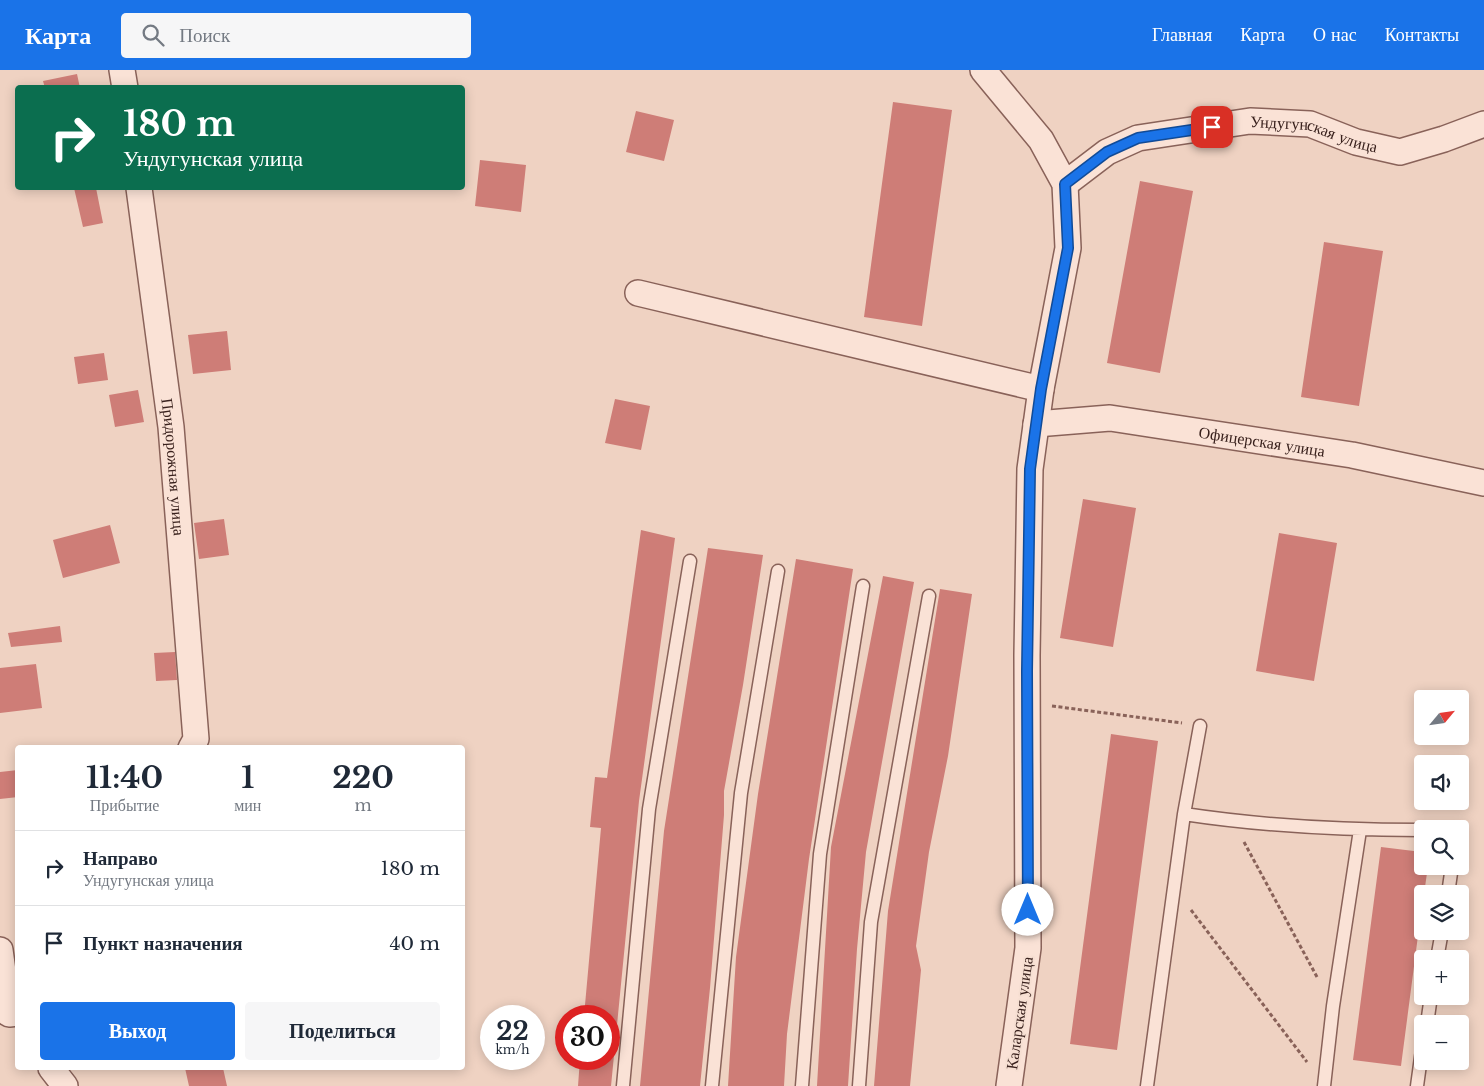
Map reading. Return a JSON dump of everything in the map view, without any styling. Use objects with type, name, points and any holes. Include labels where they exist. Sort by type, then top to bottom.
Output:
[{"type":"street","points":[[122,70],[124,85]]},
{"type":"street","name":"Каларская улица","points":[[983,70],[1041,140],[1065,184],[1068,248],[1041,389],[1030,469],[1027,702],[1028,948],[1009,1086]]},
{"type":"street","name":"Ундугунская улица","points":[[1065,184],[1107,152],[1138,138],[1250,121],[1310,124],[1356,142],[1400,152],[1444,139],[1484,124]]},
{"type":"street","name":"Придорожная улица","points":[[139,190],[171,427],[196,739],[193,745]]},
{"type":"street","points":[[638,293],[1041,389]]},
{"type":"street","name":"Офицерская улица","points":[[1036,424],[1110,418],[1352,455],[1484,483]]},
{"type":"street","points":[[0,950],[11,1014]]},
{"type":"street","points":[[53,1070],[65,1086]]},
{"type":"lane","points":[[623,1086],[650,809],[690,561]]},
{"type":"lane","points":[[712,1086],[741,794],[778,571]]},
{"type":"lane","points":[[802,1086],[820,854],[863,586]]},
{"type":"lane","points":[[859,1086],[871,922],[929,596]]},
{"type":"lane","points":[[1147,1086],[1184,814],[1200,726]]},
{"type":"lane","points":[[1184,814],[1234,822],[1360,830],[1414,830]]},
{"type":"lane","points":[[1327,1086],[1333,1006],[1360,830]]},
{"type":"lane","points":[[1417,1086],[1419,1070]]},
{"type":"path","points":[[1027,702],[1200,726]]},
{"type":"path","points":[[1234,822],[1333,1006]]},
{"type":"path","points":[[1174,889],[1327,1086]]},
{"type":"building","points":[[77,74],[79,85],[44,85],[43,81]]},
{"type":"building","points":[[893,102],[952,110],[922,326],[864,317]]},
{"type":"building","points":[[636,111],[674,120],[664,161],[626,152]]},
{"type":"building","points":[[480,160],[526,165],[521,212],[475,206]]},
{"type":"building","points":[[1140,181],[1193,191],[1160,373],[1107,363]]},
{"type":"building","points":[[74,190],[96,190],[103,223],[83,227]]},
{"type":"building","points":[[1324,242],[1383,251],[1359,406],[1301,397]]},
{"type":"building","points":[[227,331],[231,370],[193,374],[188,335]]},
{"type":"building","points":[[104,353],[108,380],[78,384],[74,357]]},
{"type":"building","points":[[138,390],[144,422],[115,427],[109,395]]},
{"type":"building","points":[[615,399],[650,406],[641,450],[605,443]]},
{"type":"building","points":[[1083,499],[1136,508],[1113,647],[1060,638]]},
{"type":"building","points":[[224,519],[229,555],[199,559],[194,523]]},
{"type":"building","points":[[110,525],[120,563],[63,578],[53,540]]},
{"type":"building","points":[[641,530],[675,538],[639,801],[619,1005],[585,1005],[601,828],[590,827],[595,777],[607,778]]},
{"type":"building","points":[[1279,533],[1337,543],[1314,681],[1256,671]]},
{"type":"building","points":[[708,548],[763,555],[724,791],[724,815],[710,988],[700,1086],[640,1086],[664,831]]},
{"type":"building","points":[[796,559],[853,569],[809,859],[787,1034],[784,1086],[728,1086],[736,957],[758,794]]},
{"type":"building","points":[[883,576],[914,582],[866,852],[857,949],[848,1086],[817,1086],[831,847]]},
{"type":"building","points":[[940,589],[972,594],[948,756],[929,852],[916,946],[921,970],[910,1086],[874,1086],[888,911]]},
{"type":"building","points":[[60,626],[62,642],[11,647],[8,633]]},
{"type":"building","points":[[175,652],[177,680],[156,681],[154,653]]},
{"type":"building","points":[[36,664],[42,708],[0,713],[0,668]]},
{"type":"building","points":[[1111,734],[1158,741],[1117,1050],[1070,1044]]},
{"type":"building","points":[[15,770],[15,797],[0,799],[0,772]]},
{"type":"building","points":[[1381,847],[1414,851],[1414,875],[1427,875],[1425,885],[1414,885],[1414,940],[1417,940],[1416,950],[1414,950],[1414,966],[1401,1066],[1353,1060]]},
{"type":"building","points":[[185,1070],[223,1070],[227,1086],[189,1086]]},
{"type":"building","points":[[579,1070],[613,1070],[611,1086],[578,1086]]},
{"type":"route","points":[[1028,910],[1027,671],[1030,469],[1041,389],[1068,248],[1065,184],[1107,152],[1138,138],[1212,127]]}]
